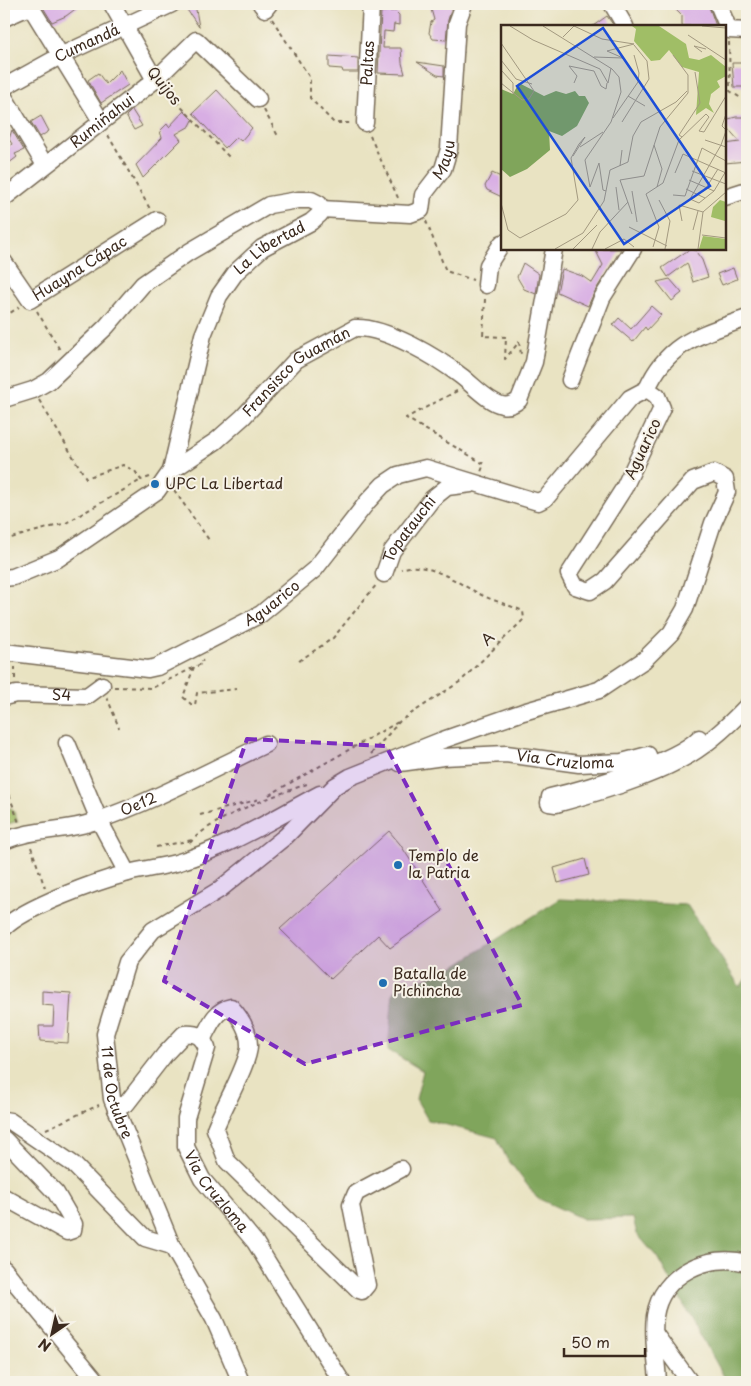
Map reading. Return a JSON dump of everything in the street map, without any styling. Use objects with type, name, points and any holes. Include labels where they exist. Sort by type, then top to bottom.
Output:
[{"type":"street","name":"Quijos","points":[[112,4],[155,80]]},
{"type":"street","name":"Cumandá","points":[[4,87],[62,55],[172,4]]},
{"type":"street","name":"Paltas","points":[[365,123],[371,4]]},
{"type":"street","name":"Mayu","points":[[421,210],[423,195],[443,169],[449,149],[457,23],[464,4]]},
{"type":"street","points":[[612,4],[624,25]]},
{"type":"street","points":[[718,4],[729,30],[747,32]]},
{"type":"street","points":[[4,18],[30,5],[101,121]]},
{"type":"street","name":"Rumiñahui","points":[[4,198],[155,80],[196,40],[258,99]]},
{"type":"street","points":[[4,97],[45,165]]},
{"type":"street","points":[[726,197],[747,190]]},
{"type":"street","name":"La Libertad","points":[[4,399],[33,390],[49,381],[106,328],[143,284],[189,252],[269,205],[291,200],[311,200],[319,204],[322,209],[320,214],[311,222],[262,248],[236,272],[219,296],[202,335],[169,475]]},
{"type":"street","points":[[322,209],[410,214],[421,210]]},
{"type":"street","name":"Huayna Cápac","points":[[30,300],[156,220]]},
{"type":"street","points":[[486,285],[488,265],[501,245]]},
{"type":"street","name":"Fransisco Guamán","points":[[169,475],[216,441],[243,417],[296,360],[355,328],[366,327],[401,341],[449,366],[494,402],[502,405],[515,403],[519,400],[534,362],[554,250]]},
{"type":"street","points":[[570,380],[602,298],[632,250]]},
{"type":"street","points":[[4,262],[30,300]]},
{"type":"street","points":[[647,389],[654,374],[667,355],[697,336],[747,318]]},
{"type":"street","name":"Aguarico","points":[[9,652],[153,668],[261,614],[315,569],[368,501],[383,485],[398,475],[426,468],[538,502],[546,498],[630,398],[647,389],[657,396],[662,408],[624,488],[569,574],[575,586],[590,591],[605,581],[693,481],[714,473],[725,479],[727,492],[713,523],[685,609],[670,633],[644,660],[599,690],[523,712],[388,762]]},
{"type":"street","points":[[4,578],[13,577],[58,558],[157,491],[169,475]]},
{"type":"street","name":"Topatauchi","points":[[384,574],[392,551],[432,499],[447,487],[475,483]]},
{"type":"street","name":"S4","points":[[10,696],[87,696],[102,685]]},
{"type":"street","points":[[699,738],[683,750],[598,785],[550,797],[549,803],[556,804],[615,787],[683,759],[720,733],[747,706]]},
{"type":"street","name":"Via Cruzloma","points":[[388,762],[406,764],[443,757],[506,754],[578,764],[622,762],[707,736],[735,718]]},
{"type":"street","points":[[66,743],[99,820],[127,873]]},
{"type":"street","name":"Oe12","points":[[4,841],[23,833],[99,820],[130,809],[266,744]]},
{"type":"street","name":"11 de Octubre","points":[[241,1382],[214,1320],[172,1246],[114,1104],[105,1034],[127,962],[153,930],[219,890],[286,836],[335,786],[388,762]]},
{"type":"street","points":[[4,928],[11,921],[50,901],[127,873],[176,863],[230,842],[335,786]]},
{"type":"street","points":[[114,1104],[127,1103],[165,1054],[184,1034],[196,1033],[203,1038],[223,1008],[231,1007],[239,1017],[249,1045],[247,1060],[215,1129],[228,1160],[362,1291],[367,1285],[351,1205],[353,1198],[356,1194],[401,1169]]},
{"type":"street","name":"Via Cruzloma","points":[[203,1038],[208,1048],[186,1118],[186,1147],[202,1179],[255,1242],[342,1382]]},
{"type":"street","points":[[4,1120],[10,1121],[29,1137],[73,1164],[145,1238],[172,1246]]},
{"type":"street","points":[[4,1139],[56,1192],[74,1224],[73,1230],[67,1232],[4,1197]]},
{"type":"street","points":[[658,1382],[655,1316],[660,1298],[671,1283],[685,1271],[709,1261],[735,1259],[747,1263]]},
{"type":"street","points":[[4,1269],[97,1382]]},
{"type":"street","points":[[655,1334],[690,1382]]},
{"type":"path","points":[[729,30],[730,90],[747,102]]},
{"type":"path","name":"Quijos","points":[[155,80],[230,158]]},
{"type":"path","points":[[258,99],[278,136]]},
{"type":"path","points":[[101,121],[156,220]]},
{"type":"path","points":[[421,210],[446,271],[486,285],[483,336],[506,337],[505,358],[519,342],[523,360]]},
{"type":"path","points":[[30,300],[68,363]]},
{"type":"path","name":"Huayna Cápac","points":[[4,317],[30,300]]},
{"type":"path","points":[[33,390],[86,478],[123,465],[134,471],[141,480]]},
{"type":"path","points":[[458,391],[406,418],[484,464],[475,483]]},
{"type":"path","points":[[4,540],[66,523],[141,480],[169,475],[208,540]]},
{"type":"path","name":"A","points":[[369,756],[400,721],[460,681],[524,619],[523,611],[487,597],[432,570],[410,566],[384,574]]},
{"type":"path","name":"Topatauchi","points":[[299,660],[333,638],[384,574]]},
{"type":"path","points":[[9,652],[10,696]]},
{"type":"path","points":[[194,667],[183,698],[192,705],[195,705],[197,693],[238,689]]},
{"type":"path","points":[[102,685],[119,728]]},
{"type":"path","points":[[176,863],[198,833],[400,721]]},
{"type":"path","points":[[200,815],[309,784]]},
{"type":"path","points":[[156,847],[193,840]]},
{"type":"path","points":[[29,1137],[114,1104]]},
{"type":"highlighted area","points":[[247,739],[386,746],[522,1005],[305,1064],[164,981]]},
{"type":"green space","points":[[12,808],[18,821],[4,825],[4,810]]},
{"type":"green space","points":[[560,899],[687,905],[740,987],[747,977],[747,1382],[727,1382],[657,1257],[637,1234],[633,1218],[583,1219],[537,1198],[506,1157],[497,1138],[428,1120],[416,1099],[423,1071],[388,1050],[393,992],[455,966]]},
{"type":"building","points":[[41,4],[82,4],[66,16],[52,22]]},
{"type":"building","points":[[183,4],[195,4],[199,27]]},
{"type":"building","points":[[432,4],[453,4],[448,20],[446,40],[433,39],[429,33],[431,22],[434,20],[431,9]]},
{"type":"building","points":[[670,4],[708,4],[716,25],[682,25],[682,16]]},
{"type":"building","points":[[395,11],[399,15],[399,25],[394,24],[393,32],[384,31],[383,48],[401,48],[405,74],[378,73],[381,12]]},
{"type":"building","points":[[607,16],[613,25],[594,25]]},
{"type":"building","points":[[329,56],[358,58],[358,72],[343,72],[342,69],[329,68]]},
{"type":"building","points":[[417,62],[444,66],[444,76],[437,75]]},
{"type":"building","points":[[732,63],[747,63],[745,87],[734,87]]},
{"type":"building","points":[[120,70],[128,85],[101,103],[88,80],[98,73],[106,84]]},
{"type":"building","points":[[217,90],[252,128],[241,141],[236,137],[225,148],[193,113]]},
{"type":"building","points":[[132,110],[142,126],[134,130],[126,116]]},
{"type":"building","points":[[184,111],[193,120],[190,126],[176,134],[181,140],[143,178],[136,165],[162,138],[160,131],[167,124],[169,127]]},
{"type":"building","points":[[41,116],[49,131],[40,137],[31,122]]},
{"type":"building","points":[[747,117],[747,161],[726,163],[726,144],[740,142],[726,126],[726,120]]},
{"type":"building","points":[[12,130],[24,150],[15,154],[17,157],[4,167],[4,151],[12,144],[9,139]]},
{"type":"building","points":[[492,173],[501,177],[501,197],[487,190],[485,186]]},
{"type":"building","points":[[596,250],[620,250],[588,306],[557,292],[562,269],[582,276],[592,283],[603,265]]},
{"type":"building","points":[[689,250],[695,250],[702,260],[708,277],[693,282],[687,263],[668,277],[662,268]]},
{"type":"building","points":[[523,263],[539,274],[536,294],[524,289],[517,277]]},
{"type":"building","points":[[733,268],[737,279],[722,285],[717,274]]},
{"type":"building","points":[[670,279],[682,293],[672,301],[657,282]]},
{"type":"building","points":[[651,306],[661,315],[647,330],[645,327],[633,342],[613,325],[619,318],[631,329]]},
{"type":"building","points":[[389,831],[400,844],[443,911],[390,948],[378,935],[331,979],[280,929]]},
{"type":"building","points":[[585,859],[589,875],[558,883],[554,868]]},
{"type":"building","points":[[42,991],[71,993],[68,1043],[40,1041],[39,1026],[53,1026],[54,1006],[42,1005]]},
{"type":"place","name":"UPC La Libertad","points":[[155,484]]},
{"type":"place","name":"Templo de la Patria","points":[[398,865]]},
{"type":"place","name":"Batalla de Pichincha","points":[[383,983]]}]
